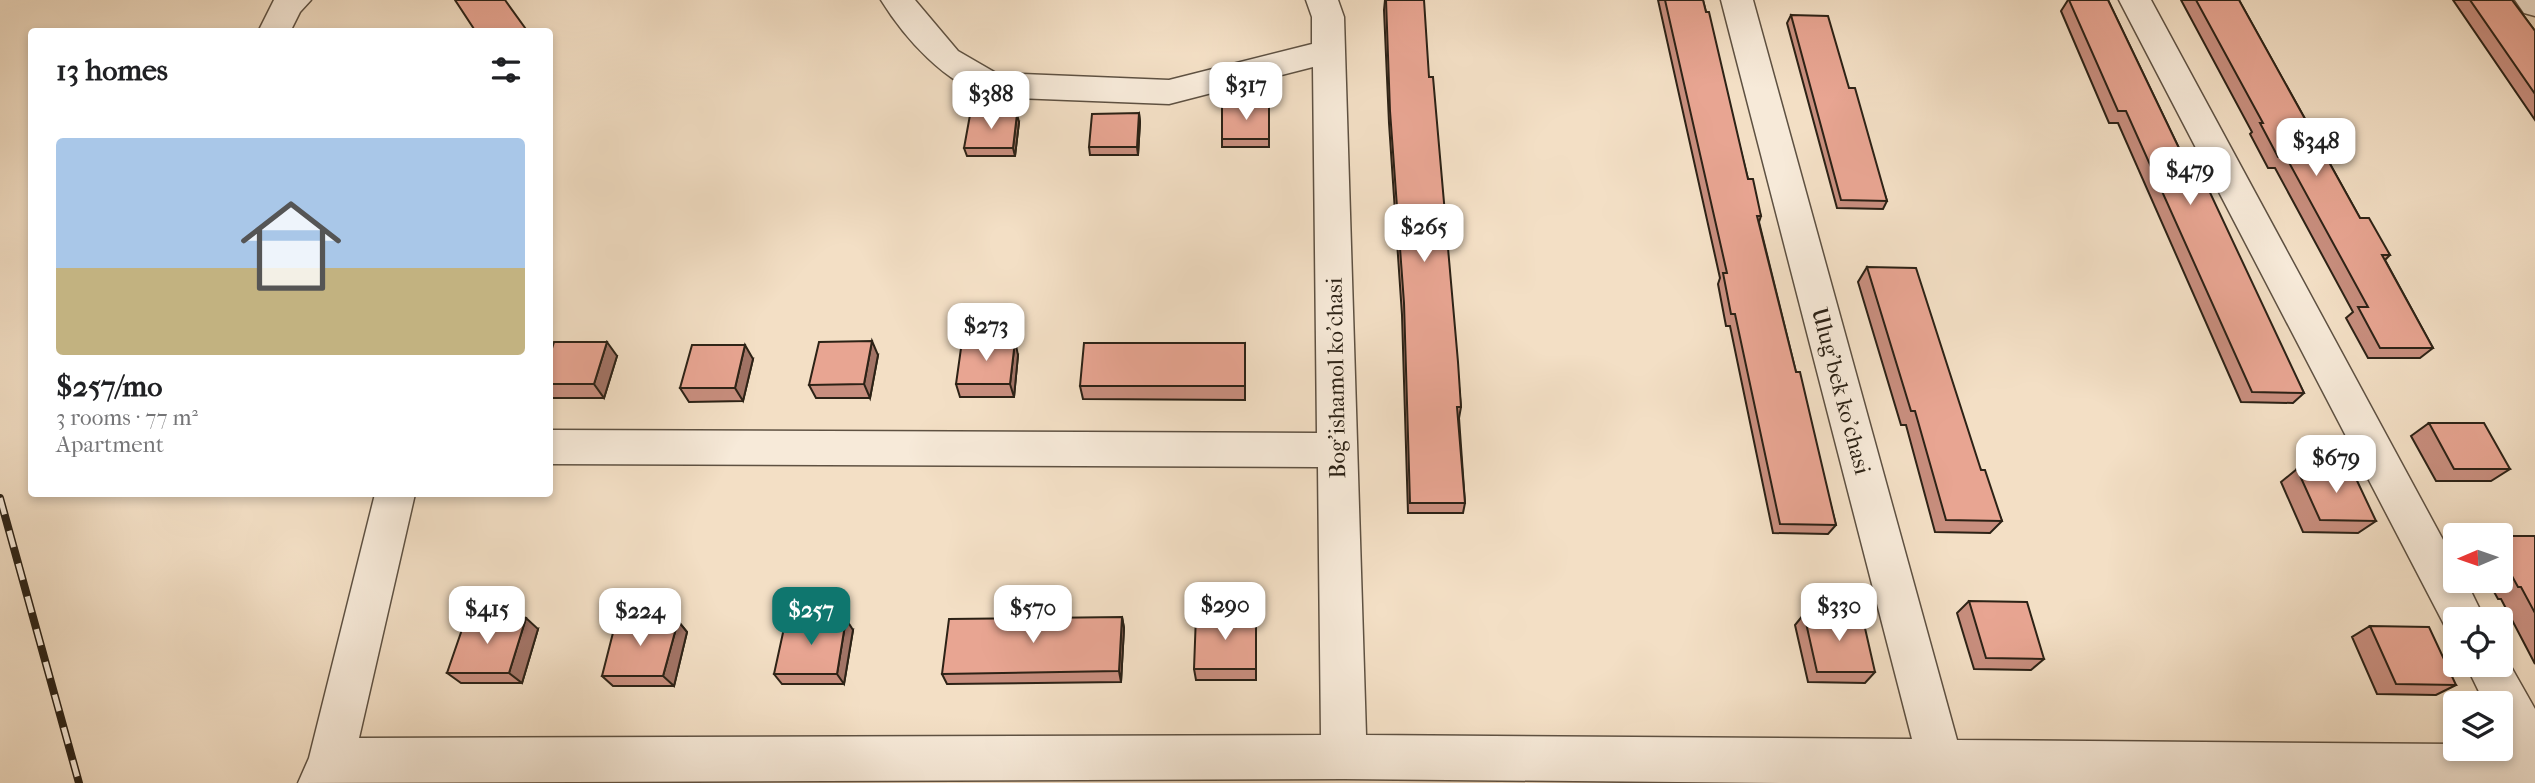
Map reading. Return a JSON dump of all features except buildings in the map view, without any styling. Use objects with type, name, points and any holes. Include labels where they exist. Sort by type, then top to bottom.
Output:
[{"type":"street","points":[[276,28],[287,5],[295,0]]},
{"type":"street","points":[[897,0],[947,59],[990,85],[1169,92],[1329,51]]},
{"type":"street","name":"Bog'ishamol ko'chasi","points":[[1322,0],[1328,17],[1329,51],[1344,757]]},
{"type":"street","name":"Ulug'bek ko'chasi","points":[[1737,0],[1943,773]]},
{"type":"street","points":[[2135,0],[2457,607]]},
{"type":"street","points":[[2531,0],[2535,5]]},
{"type":"street","points":[[553,447],[1338,450]]},
{"type":"street","points":[[394,497],[326,772],[1344,757],[1943,773],[2535,767]]},
{"type":"street","points":[[2494,677],[2535,754]]},
{"type":"railway","points":[[0,498],[79,783]]}]
